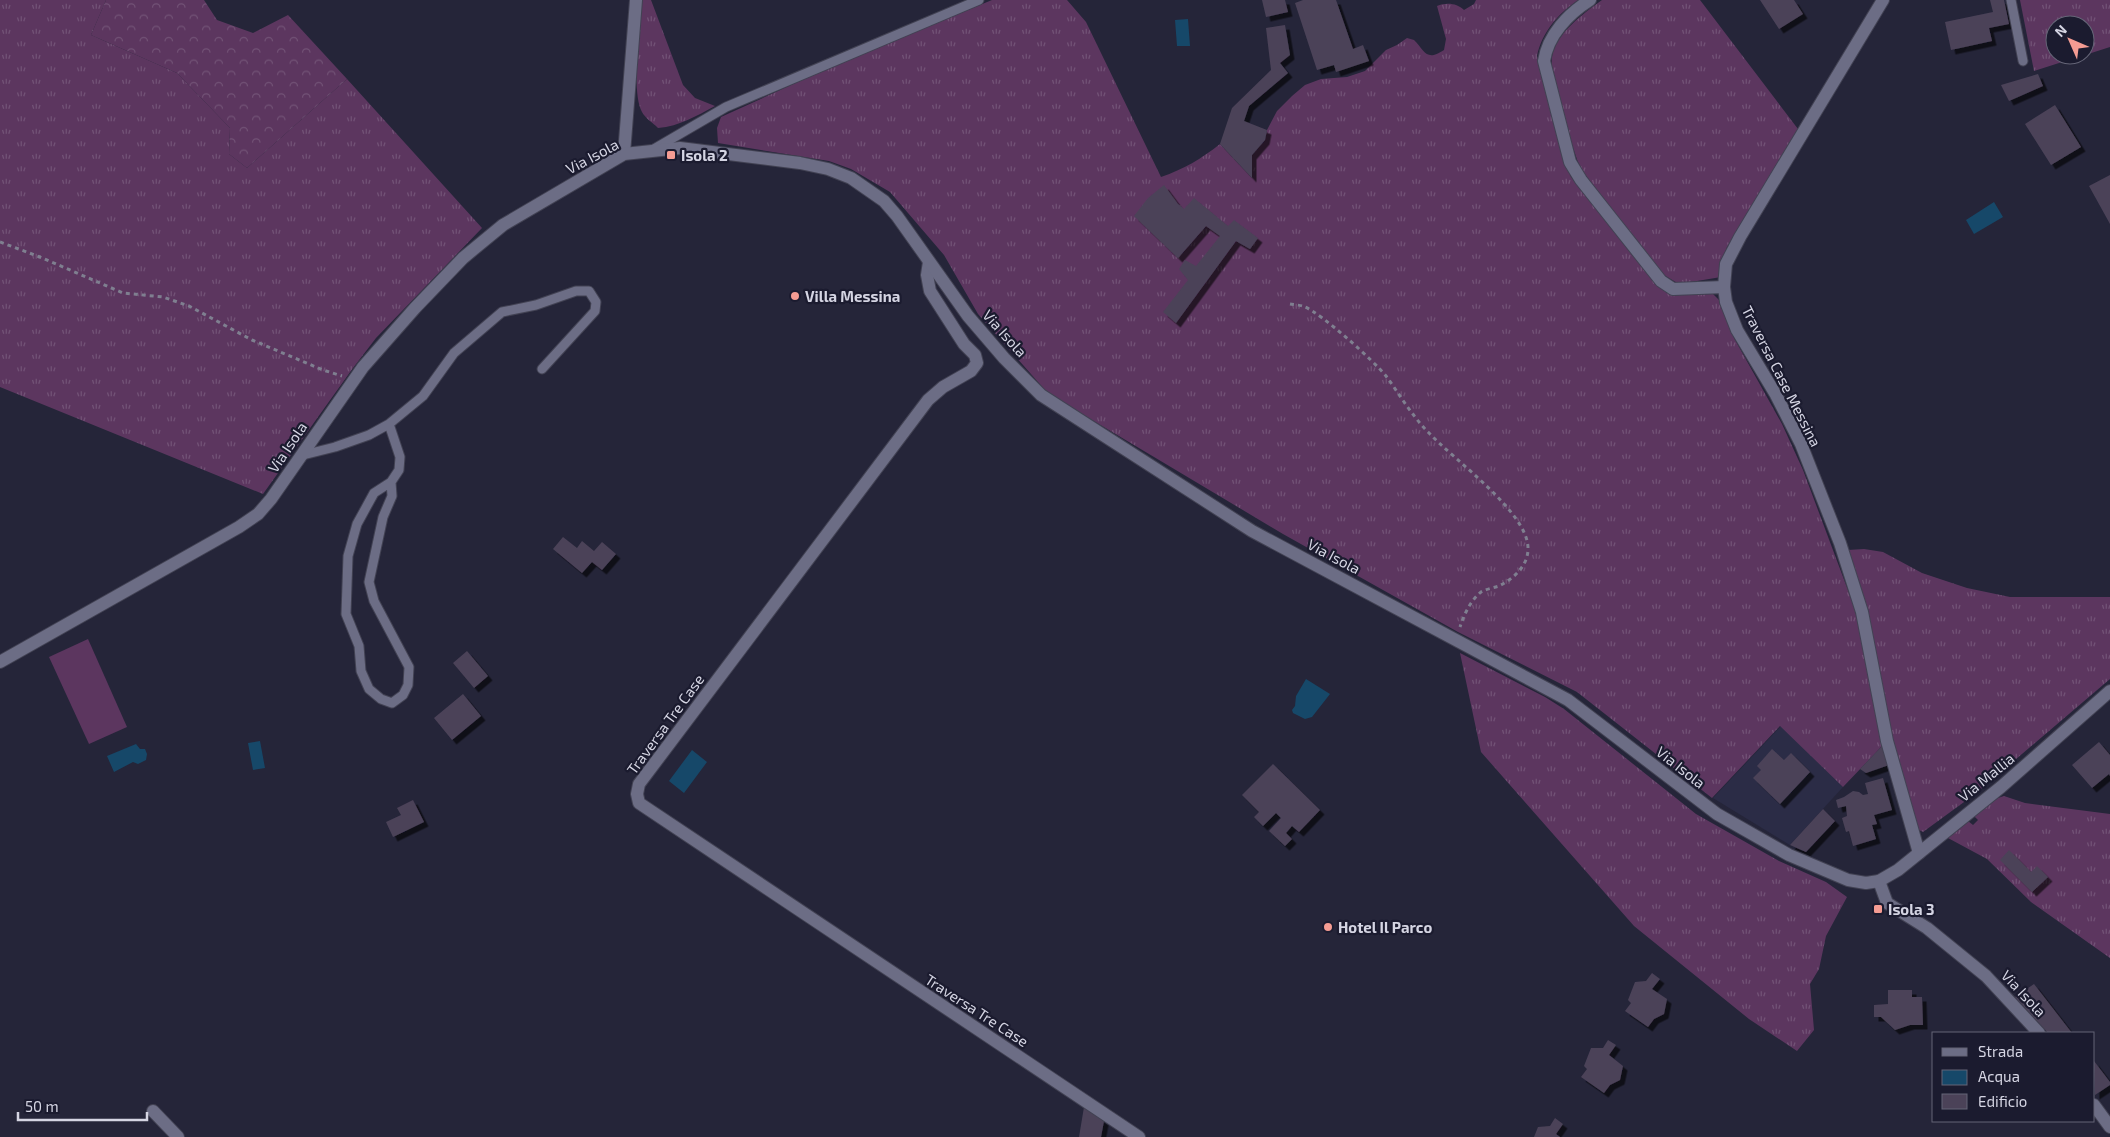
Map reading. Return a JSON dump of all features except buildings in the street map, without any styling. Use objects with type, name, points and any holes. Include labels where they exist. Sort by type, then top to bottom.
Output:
[{"type":"street","points":[[624,154],[636,0]]},
{"type":"street","points":[[1590,0],[1565,21],[1553,36],[1546,48],[1544,61],[1570,162],[1581,180],[1661,281],[1673,289],[1724,287]]},
{"type":"street","name":"Traversa Case Messina","points":[[1883,0],[1740,237],[1726,264],[1724,287],[1726,302],[1737,330],[1776,395],[1801,444],[1840,543],[1862,612],[1887,741],[1919,853]]},
{"type":"street","name":"Via Isola","points":[[0,662],[239,527],[258,514],[271,499],[363,367],[415,308],[463,258],[488,236],[624,154],[653,149],[680,148],[800,163],[828,169],[851,178],[884,201],[897,216],[968,316],[1004,358],[1041,395],[1252,531],[1568,700],[1695,799],[1752,835],[1848,880],[1866,883],[1879,882],[1887,903],[1927,928],[1986,976],[2038,1032]]},
{"type":"street","name":"Traversa Tre Case","points":[[929,262],[927,275],[930,292],[964,344],[975,355],[977,363],[971,371],[943,387],[928,400],[639,784],[637,794],[639,803],[1134,1136]]},
{"type":"street","name":"Via Mallia","points":[[1879,882],[1898,870],[2000,787],[2110,691]]},
{"type":"street","points":[[2095,1107],[2110,1127]]},
{"type":"street","points":[[152,1112],[178,1137]]},
{"type":"lane","points":[[653,149],[726,107],[979,0]]},
{"type":"lane","points":[[2011,0],[2023,61]]},
{"type":"lane","points":[[302,455],[335,447],[369,435],[389,424],[423,396],[454,353],[502,312],[536,305],[576,291],[589,291],[596,302],[595,311],[542,369]]},
{"type":"lane","points":[[389,424],[400,457],[399,470],[390,482],[374,493],[357,524],[348,556],[346,614],[359,646],[361,671],[369,689],[381,699],[392,703],[403,695],[408,685],[409,667],[374,601],[369,582],[383,517],[392,496],[390,482]]},
{"type":"path","points":[[0,242],[123,293],[163,297],[189,306],[252,340],[323,370],[354,379]]},
{"type":"path","points":[[1290,304],[1305,307],[1318,315],[1366,356],[1385,375],[1428,433],[1511,511],[1522,529],[1528,549],[1524,565],[1512,578],[1500,585],[1482,591],[1472,601],[1465,614],[1456,640]]},
{"type":"shaded area","points":[[1781,726],[1843,787],[1790,845],[1713,798]]},
{"type":"green space","points":[[0,0],[106,0],[91,35],[177,73],[230,128],[229,154],[247,168],[347,79],[482,228],[376,338],[263,494],[0,387]]},
{"type":"green space","points":[[106,0],[204,0],[217,20],[253,33],[288,15],[347,79],[247,168],[229,154],[230,128],[177,73],[91,35]]},
{"type":"green space","points":[[641,0],[651,0],[683,85],[695,98],[715,106],[688,120],[666,127],[658,128],[647,118],[642,112],[639,102],[637,74]]},
{"type":"green space","points":[[992,0],[1067,0],[1086,22],[1161,177],[1192,163],[1220,144],[1252,178],[1252,155],[1265,140],[1267,130],[1277,111],[1305,85],[1321,79],[1347,77],[1365,71],[1386,50],[1407,38],[1414,40],[1429,55],[1444,50],[1446,39],[1437,6],[1451,4],[1464,10],[1474,4],[1476,0],[1578,0],[1552,24],[1539,47],[1537,56],[1563,157],[1571,177],[1645,270],[1666,292],[1673,295],[1713,294],[1721,302],[1734,338],[1782,424],[1803,470],[1855,609],[1884,744],[1843,787],[1780,726],[1712,798],[1577,692],[1458,632],[1283,534],[1045,390],[978,314],[944,255],[890,192],[851,169],[829,161],[718,143],[717,128],[721,117],[835,65]]},
{"type":"green space","points":[[1602,0],[1700,0],[1798,129],[1727,247],[1723,257],[1721,277],[1679,284],[1664,275],[1583,172],[1578,162],[1557,93],[1552,57],[1559,40],[1572,24]]},
{"type":"green space","points":[[2020,0],[2110,0],[2110,47],[2095,52],[2095,15],[2045,15],[2045,65],[2053,65],[2034,71]]},
{"type":"green space","points":[[1864,549],[1883,552],[1922,573],[1967,588],[2010,597],[2110,597],[2110,679],[1975,794],[1923,832],[1919,830],[1892,739],[1868,613],[1848,550]]},
{"type":"green space","points":[[88,639],[127,727],[89,744],[49,657]]},
{"type":"green space","points":[[1460,653],[1545,697],[1564,709],[1696,814],[1779,861],[1826,882],[1847,897],[1826,936],[1819,969],[1810,984],[1814,1030],[1797,1051],[1749,1019],[1634,926],[1481,752]]},
{"type":"green space","points":[[2004,796],[2025,803],[2110,814],[2110,958],[2031,902],[1987,859],[1948,838],[1968,821],[1973,825],[1978,820],[1974,816],[1998,798]]},
{"type":"water","points":[[1188,19],[1190,46],[1177,46],[1175,20]]},
{"type":"water","points":[[1994,202],[2003,217],[1974,234],[1966,220]]},
{"type":"water","points":[[1306,679],[1330,694],[1312,717],[1305,719],[1293,713],[1292,710],[1295,706],[1296,696]]},
{"type":"water","points":[[260,741],[265,768],[253,770],[248,743]]},
{"type":"water","points":[[136,744],[140,749],[145,749],[147,754],[146,760],[138,764],[133,762],[114,772],[107,756]]},
{"type":"water","points":[[692,750],[707,762],[684,793],[669,781]]},
{"type":"place","name":"Isola 2","points":[[671,155]]},
{"type":"place","name":"Villa Messina","points":[[795,296]]},
{"type":"place","name":"Isola 3","points":[[1878,909]]},
{"type":"place","name":"Hotel Il Parco","points":[[1328,927]]}]
